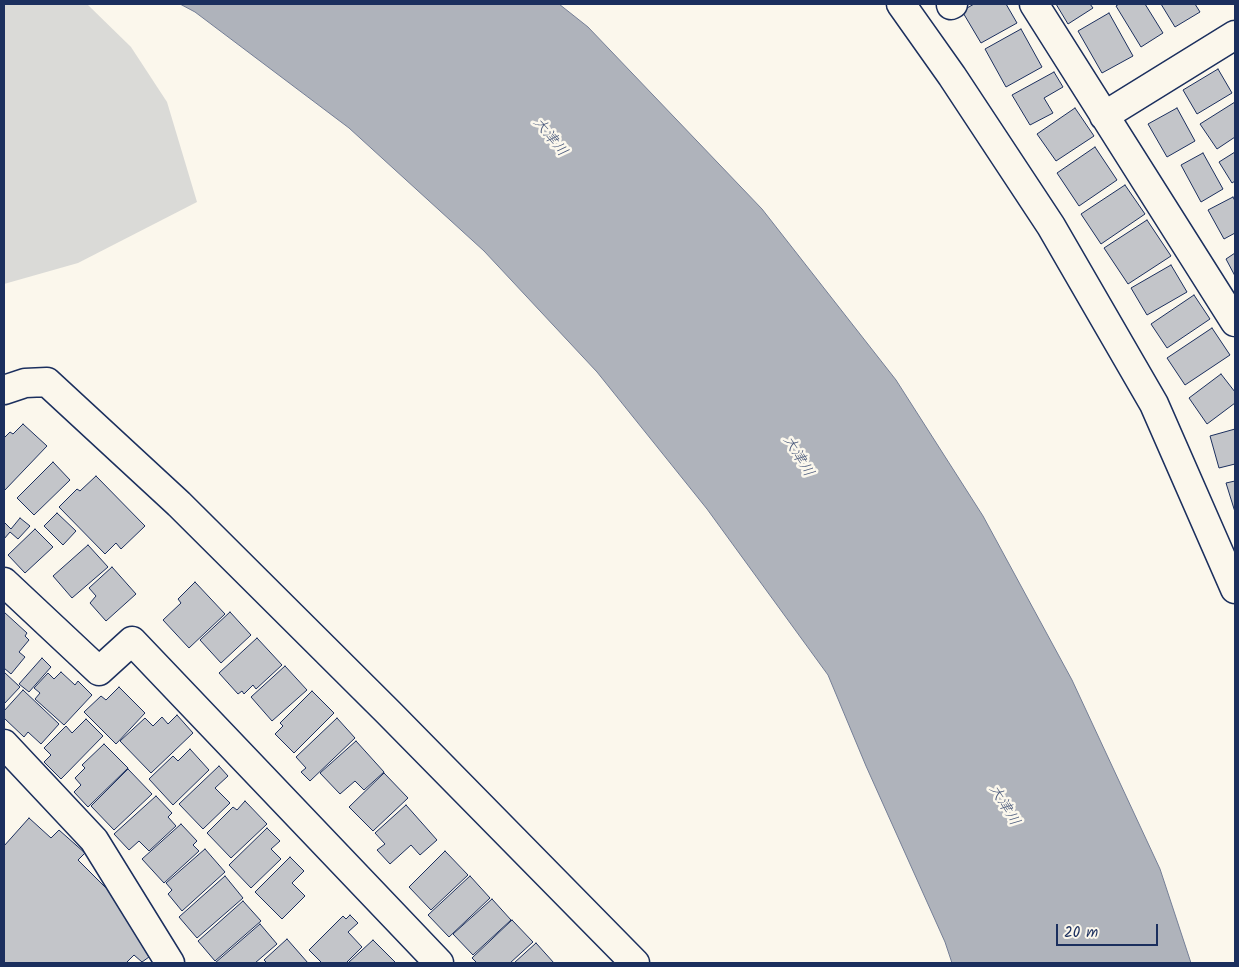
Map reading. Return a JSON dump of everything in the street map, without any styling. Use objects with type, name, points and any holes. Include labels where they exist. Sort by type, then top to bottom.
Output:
[{"type":"street","points":[[901,4],[952,76],[1051,226],[1154,404],[1235,589]]},
{"type":"street","points":[[1034,4],[1235,322]]},
{"type":"street","points":[[1104,116],[1235,37]]},
{"type":"street","points":[[4,390],[25,383],[47,382],[180,504],[635,963]]},
{"type":"street","points":[[4,582],[99,671],[132,641],[439,963]]},
{"type":"street","points":[[4,744],[94,840],[170,963]]},
{"type":"shaded area","points":[[4,4],[87,4],[131,47],[167,102],[197,202],[78,263],[4,284]]},
{"type":"water","name":"大津川","points":[[180,4],[559,4],[588,27],[762,209],[896,380],[983,516],[1072,680],[1160,869],[1191,963],[952,963],[945,942],[866,766],[828,675],[707,509],[597,372],[484,251],[349,128],[195,12]]},
{"type":"building","points":[[974,4],[1006,4],[1017,23],[981,43],[962,11]]},
{"type":"building","points":[[1056,4],[1090,4],[1093,8],[1068,24]]},
{"type":"building","points":[[1119,4],[1145,4],[1163,33],[1141,47],[1116,6]]},
{"type":"building","points":[[1161,4],[1195,4],[1200,12],[1175,27]]},
{"type":"building","points":[[1109,13],[1133,56],[1102,73],[1078,31]]},
{"type":"building","points":[[1021,29],[1042,67],[1006,87],[985,49]]},
{"type":"building","points":[[1218,69],[1232,93],[1197,114],[1183,90]]},
{"type":"building","points":[[1054,72],[1063,87],[1044,98],[1053,113],[1030,125],[1012,95]]},
{"type":"building","points":[[1235,102],[1235,137],[1217,149],[1200,124]]},
{"type":"building","points":[[1075,108],[1094,136],[1056,161],[1037,134]]},
{"type":"building","points":[[1177,108],[1195,141],[1167,157],[1148,124]]},
{"type":"building","points":[[1095,147],[1117,180],[1079,206],[1057,173]]},
{"type":"building","points":[[1235,152],[1235,181],[1232,183],[1219,162]]},
{"type":"building","points":[[1203,153],[1223,189],[1201,202],[1181,165]]},
{"type":"building","points":[[1125,185],[1145,214],[1101,244],[1081,214]]},
{"type":"building","points":[[1233,197],[1235,201],[1235,233],[1224,239],[1208,210]]},
{"type":"building","points":[[1147,220],[1171,256],[1128,284],[1104,248]]},
{"type":"building","points":[[1235,253],[1235,276],[1226,259]]},
{"type":"building","points":[[1171,265],[1187,292],[1147,315],[1131,288]]},
{"type":"building","points":[[1194,295],[1210,319],[1167,348],[1151,324]]},
{"type":"building","points":[[1212,328],[1230,355],[1185,385],[1167,358]]},
{"type":"building","points":[[1221,374],[1235,392],[1235,403],[1207,424],[1189,398]]},
{"type":"building","points":[[23,424],[47,446],[4,491],[4,438],[10,432],[13,434]]},
{"type":"building","points":[[1235,429],[1235,464],[1219,468],[1210,436]]},
{"type":"building","points":[[53,462],[70,480],[34,515],[17,498]]},
{"type":"building","points":[[96,476],[145,526],[121,549],[116,543],[105,554],[59,507],[77,489],[80,491]]},
{"type":"building","points":[[1235,481],[1235,512],[1226,483]]},
{"type":"building","points":[[57,513],[76,531],[63,545],[44,526]]},
{"type":"building","points":[[20,518],[30,526],[18,539],[10,532],[4,539],[4,522],[11,529]]},
{"type":"building","points":[[35,529],[53,547],[25,573],[8,555]]},
{"type":"building","points":[[88,545],[108,567],[72,598],[53,576]]},
{"type":"building","points":[[112,567],[136,594],[106,621],[90,603],[96,596],[89,588]]},
{"type":"building","points":[[195,582],[225,614],[189,648],[163,620],[181,603],[178,599]]},
{"type":"building","points":[[4,612],[27,633],[25,636],[29,640],[19,652],[25,657],[11,674],[4,668]]},
{"type":"building","points":[[230,612],[251,635],[221,663],[200,640]]},
{"type":"building","points":[[257,638],[282,665],[256,689],[253,685],[244,694],[242,691],[238,694],[219,673]]},
{"type":"building","points":[[42,658],[51,667],[29,692],[19,684]]},
{"type":"building","points":[[285,666],[307,690],[272,721],[251,697]]},
{"type":"building","points":[[4,672],[20,687],[4,704]]},
{"type":"building","points":[[61,672],[75,685],[78,681],[92,695],[64,725],[35,699],[40,693],[34,688],[48,673],[54,679]]},
{"type":"building","points":[[119,687],[145,713],[116,744],[84,712],[101,696],[106,700]]},
{"type":"building","points":[[23,690],[59,724],[41,744],[28,732],[24,737],[4,718],[4,711]]},
{"type":"building","points":[[312,691],[334,713],[294,753],[275,734],[283,726],[280,723]]},
{"type":"building","points":[[177,715],[193,733],[151,773],[120,741],[145,718],[153,726],[162,717],[168,724]]},
{"type":"building","points":[[337,718],[355,738],[310,781],[301,772],[306,768],[296,757]]},
{"type":"building","points":[[86,719],[103,736],[61,779],[44,762],[51,755],[44,748],[66,726],[72,733]]},
{"type":"building","points":[[356,741],[384,772],[364,790],[355,781],[340,794],[320,773]]},
{"type":"building","points":[[104,744],[128,768],[88,807],[74,792],[81,785],[75,778],[85,768],[82,765]]},
{"type":"building","points":[[190,749],[209,770],[173,805],[149,779],[173,756],[178,761]]},
{"type":"building","points":[[219,766],[228,776],[215,788],[230,803],[203,829],[179,804]]},
{"type":"building","points":[[128,769],[152,794],[114,830],[91,806]]},
{"type":"building","points":[[384,773],[408,798],[373,831],[349,807]]},
{"type":"building","points":[[156,796],[172,813],[168,817],[176,826],[149,851],[139,841],[129,850],[114,834]]},
{"type":"building","points":[[245,801],[267,824],[231,858],[207,833],[233,807],[237,810]]},
{"type":"building","points":[[406,805],[437,840],[420,855],[411,845],[390,864],[377,850],[385,844],[375,833]]},
{"type":"building","points":[[29,818],[51,838],[59,830],[85,853],[78,860],[112,894],[149,957],[142,962],[134,955],[126,963],[4,963],[4,846]]},
{"type":"building","points":[[181,824],[197,841],[193,845],[199,851],[164,883],[142,859]]},
{"type":"building","points":[[267,828],[280,841],[271,849],[281,859],[251,888],[229,865]]},
{"type":"building","points":[[205,849],[225,872],[182,911],[168,894],[172,890],[166,883]]},
{"type":"building","points":[[445,851],[468,875],[431,910],[409,887]]},
{"type":"building","points":[[290,857],[304,871],[292,883],[305,896],[282,919],[255,892]]},
{"type":"building","points":[[225,876],[243,898],[197,938],[179,917]]},
{"type":"building","points":[[470,876],[490,898],[449,937],[428,915]]},
{"type":"building","points":[[492,899],[511,920],[473,955],[453,934]]},
{"type":"building","points":[[243,901],[261,921],[215,961],[198,941]]},
{"type":"building","points":[[350,915],[358,923],[348,932],[362,947],[346,963],[322,963],[309,950],[343,916],[346,919]]},
{"type":"building","points":[[512,920],[533,942],[510,963],[477,963],[472,958]]},
{"type":"building","points":[[260,924],[277,944],[255,963],[215,963]]},
{"type":"building","points":[[287,939],[308,963],[267,963],[264,960]]},
{"type":"building","points":[[373,940],[396,963],[348,963]]},
{"type":"building","points":[[536,943],[554,963],[514,963]]}]
